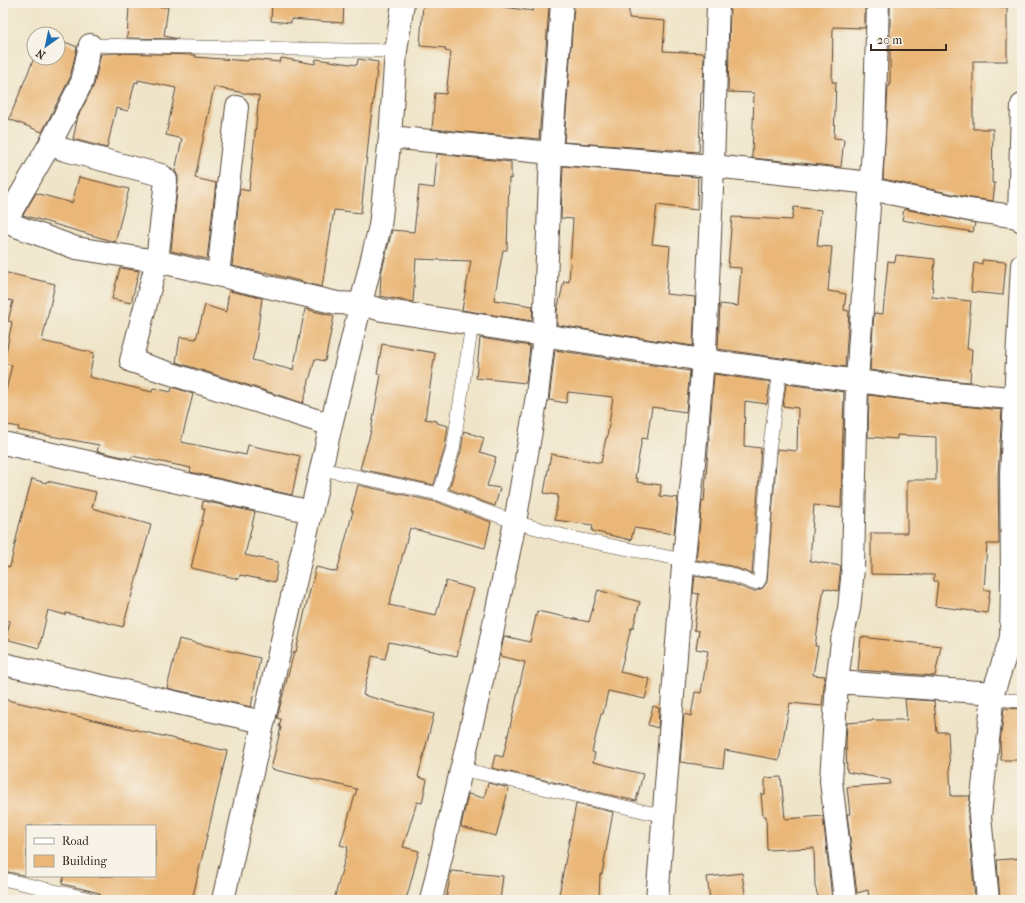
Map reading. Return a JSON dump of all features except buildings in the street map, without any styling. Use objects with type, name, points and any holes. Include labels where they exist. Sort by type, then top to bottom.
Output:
[{"type":"street","points":[[223,900],[331,425],[380,226],[390,136],[396,51],[403,3]]},
{"type":"street","points":[[431,900],[486,663],[515,522],[537,396],[544,335],[551,153],[562,3]]},
{"type":"street","points":[[657,900],[683,563],[706,360],[705,350],[718,3]]},
{"type":"street","points":[[845,900],[831,781],[837,682],[843,634],[849,609],[853,569],[857,381],[874,134],[878,3]]},
{"type":"street","points":[[90,45],[82,82],[50,144],[5,222],[76,248],[157,261],[337,303],[361,304],[382,310],[706,360],[932,391],[1018,398]]},
{"type":"street","points":[[390,136],[551,153],[713,166],[871,186],[969,210],[1021,219],[1022,104]]},
{"type":"street","points":[[218,275],[237,107]]},
{"type":"street","points":[[50,144],[64,150],[160,175],[166,180],[157,261],[131,361],[331,425]]},
{"type":"street","points":[[988,900],[980,816],[993,696],[1011,638],[1011,474],[1018,398],[1022,265]]},
{"type":"street","points":[[3,443],[312,512]]},
{"type":"street","points":[[3,664],[263,722]]},
{"type":"street","points":[[837,682],[993,696]]},
{"type":"lane","points":[[90,45],[396,51]]},
{"type":"lane","points":[[439,494],[454,449],[472,324]]},
{"type":"lane","points":[[322,469],[439,494],[515,522],[568,537],[730,574],[754,583],[758,582],[760,578],[769,451],[780,370]]},
{"type":"lane","points":[[993,696],[1022,701]]},
{"type":"lane","points":[[462,769],[664,816]]},
{"type":"lane","points":[[3,879],[94,900]]}]
